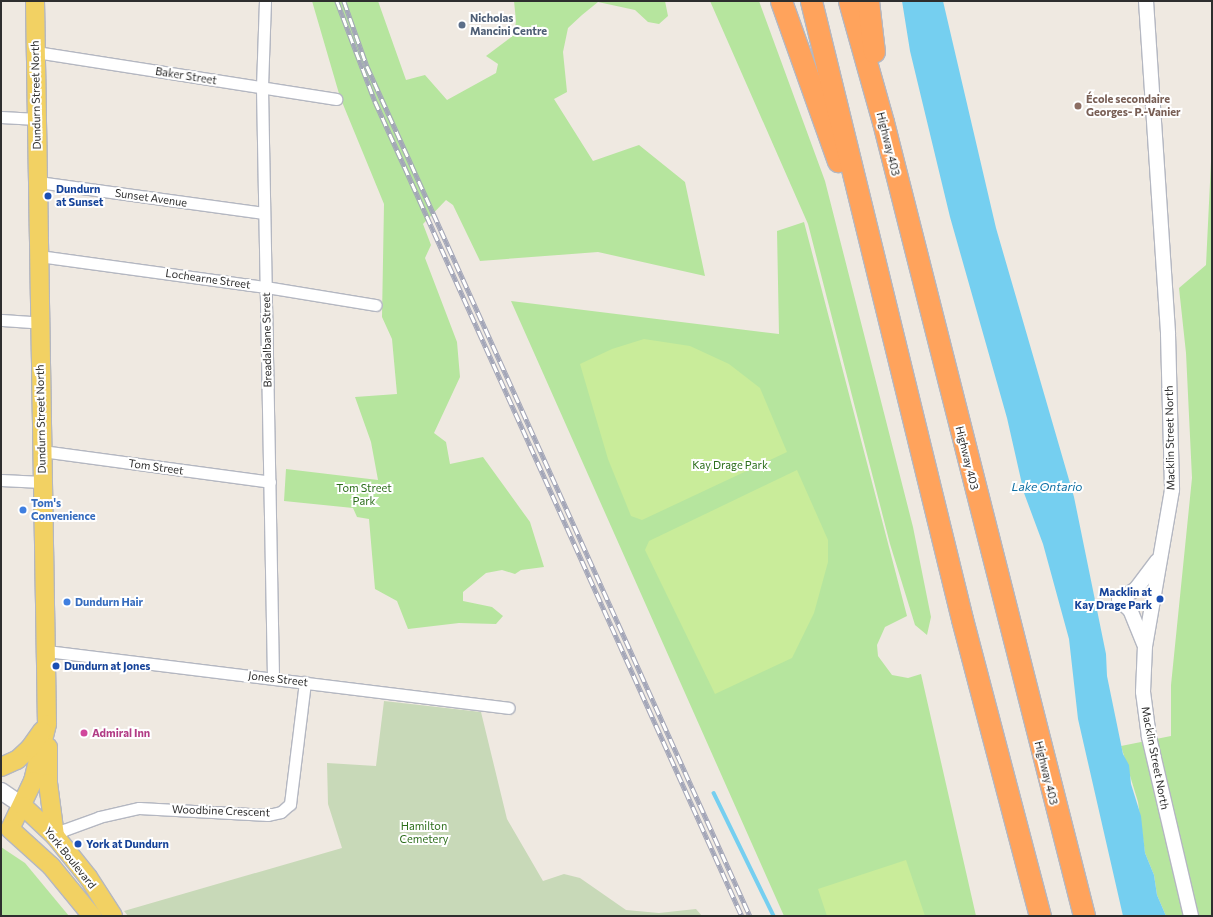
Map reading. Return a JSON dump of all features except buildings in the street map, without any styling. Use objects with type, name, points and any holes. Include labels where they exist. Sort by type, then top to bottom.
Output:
[{"type":"highway","points":[[781,1],[871,254]]},
{"type":"highway","points":[[811,1],[871,254],[962,619],[1040,916]]},
{"type":"highway","name":"Highway 403","points":[[849,1],[883,122],[1014,646],[1084,916]]},
{"type":"highway","points":[[868,1],[883,122]]},
{"type":"main road","name":"Dundurn Street North","points":[[5,827],[23,806],[33,781],[47,724],[35,1]]},
{"type":"main road","points":[[1,768],[17,760],[30,748],[47,724]]},
{"type":"main road","points":[[47,724],[48,783],[55,836]]},
{"type":"main road","name":"York Boulevard","points":[[1,791],[23,806],[55,836],[88,877],[113,916]]},
{"type":"main road","name":"York Boulevard","points":[[5,827],[51,866],[92,916]]},
{"type":"street","name":"Breadalbane Street","points":[[265,1],[262,88],[273,678]]},
{"type":"street","name":"Macklin Street North","points":[[1146,1],[1168,327],[1172,437],[1172,490],[1145,646],[1143,692],[1149,737],[1191,916]]},
{"type":"street","name":"Baker Street","points":[[36,52],[336,99]]},
{"type":"street","points":[[1,117],[37,119]]},
{"type":"street","name":"Sunset Avenue","points":[[38,182],[264,213]]},
{"type":"street","name":"Lochearne Street","points":[[39,256],[266,287],[376,305]]},
{"type":"street","points":[[1,320],[40,323]]},
{"type":"street","name":"Tom Street","points":[[42,451],[270,482]]},
{"type":"street","points":[[1,480],[42,482]]},
{"type":"street","points":[[1145,646],[1131,611],[1119,600],[1136,589],[1151,573],[1161,555]]},
{"type":"street","name":"Jones Street","points":[[46,651],[509,708]]},
{"type":"street","name":"Woodbine Crescent","points":[[55,836],[64,830],[100,817],[139,808],[268,815],[282,812],[290,804],[305,682]]},
{"type":"green space","name":"Tom Street Park","points":[[312,1],[378,1],[406,80],[425,75],[447,100],[496,73],[498,64],[486,56],[514,35],[516,21],[514,1],[665,1],[668,16],[659,24],[648,22],[635,10],[598,2],[582,15],[568,28],[563,52],[567,92],[554,99],[593,161],[639,145],[685,182],[705,276],[598,252],[480,261],[453,205],[446,200],[423,224],[431,245],[425,258],[457,342],[460,377],[434,433],[446,442],[450,464],[483,457],[530,522],[544,567],[521,570],[515,574],[502,570],[486,573],[463,592],[463,601],[492,607],[503,616],[496,624],[459,623],[408,629],[397,601],[375,589],[369,519],[357,517],[353,508],[284,501],[286,469],[378,480],[371,442],[355,397],[397,394],[392,339],[382,317],[384,204],[340,97]]},
{"type":"green space","points":[[710,1],[759,1],[825,181],[913,527],[931,617],[927,635],[915,625],[890,544],[808,224]]},
{"type":"green space","points":[[1212,141],[1212,916],[1166,916],[1157,895],[1154,875],[1145,853],[1138,802],[1121,746],[1171,736],[1171,685],[1192,478],[1186,353],[1179,288],[1206,265]]},
{"type":"green space","name":"Kay Drage Park","points":[[804,222],[907,616],[885,627],[877,645],[878,656],[892,675],[908,678],[921,674],[976,916],[784,916],[511,301],[779,334],[777,231]]},
{"type":"green space","points":[[644,339],[690,346],[729,364],[760,388],[787,452],[642,520],[631,516],[608,459],[580,364],[612,349]]},
{"type":"green space","points":[[797,470],[828,540],[828,562],[814,613],[792,658],[715,694],[645,550],[649,541]]},
{"type":"green space","name":"Hamilton Cemetery","points":[[384,701],[481,712],[507,819],[543,881],[564,874],[580,878],[626,910],[659,913],[696,909],[702,916],[128,916],[124,911],[342,848],[328,804],[327,763],[376,766]]},
{"type":"green space","points":[[1,847],[25,863],[69,916],[1,916]]},
{"type":"green space","points":[[906,860],[925,916],[827,916],[818,889]]},
{"type":"water","name":"Lake Ontario","points":[[902,1],[943,1],[996,228],[1074,497],[1106,654],[1107,676],[1123,754],[1129,765],[1131,784],[1141,816],[1145,853],[1154,875],[1157,895],[1166,916],[1123,916],[1078,719],[1069,639],[1043,544],[1024,493],[1007,418],[950,217],[910,51]]},
{"type":"waterway","points":[[714,793],[774,916]]},
{"type":"railway","points":[[337,1],[375,101],[742,916]]},
{"type":"railway","points":[[344,1],[367,66],[750,916]]},
{"type":"place","name":"Nicholas Mancini Centre","points":[[462,25]]},
{"type":"place","name":"École secondaire Georges- P.-Vanier","points":[[1078,106]]},
{"type":"place","name":"Dundurn at Sunset","points":[[48,196]]},
{"type":"place","name":"Tom's Convenience","points":[[23,510]]},
{"type":"place","name":"Macklin at Kay Drage Park","points":[[1160,599]]},
{"type":"place","name":"Dundurn Hair","points":[[67,602]]},
{"type":"place","name":"Dundurn at Jones","points":[[56,666]]},
{"type":"place","name":"Admiral Inn","points":[[84,733]]},
{"type":"place","name":"York at Dundurn","points":[[78,844]]}]
